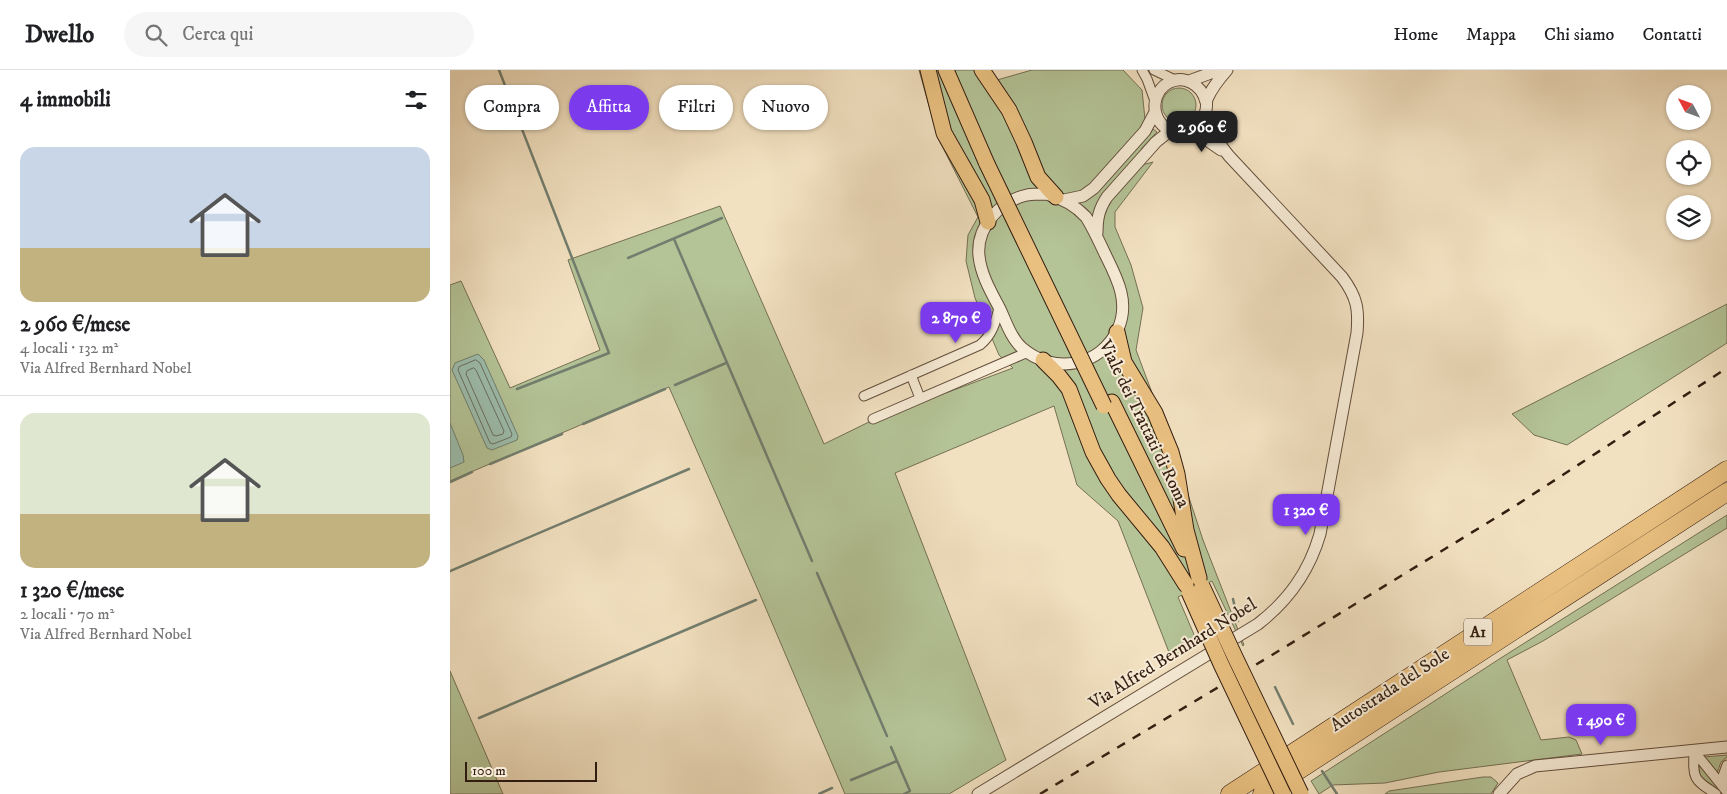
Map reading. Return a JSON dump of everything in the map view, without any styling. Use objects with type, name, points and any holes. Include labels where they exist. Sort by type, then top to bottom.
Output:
[{"type":"highway","points":[[928,70],[944,133],[982,200],[988,222]]},
{"type":"highway","name":"Viale dei Trattati di Roma","points":[[946,70],[1194,585],[1235,658],[1301,794]]},
{"type":"highway","name":"Viale dei Trattati di Roma","points":[[953,70],[991,162]]},
{"type":"highway","points":[[982,70],[1009,110],[1038,177],[1060,199]]},
{"type":"highway","points":[[1117,332],[1124,362],[1154,413],[1171,452],[1194,585]]},
{"type":"highway","points":[[1043,360],[1069,389],[1093,452],[1108,479],[1194,585]]},
{"type":"highway","name":"Autostrada del Sole","points":[[1230,794],[1727,470]]},
{"type":"highway","name":"Autostrada del Sole","points":[[1262,794],[1727,492]]},
{"type":"highway","name":"Viale dei Trattati di Roma","points":[[1194,585],[1221,664],[1283,794]]},
{"type":"street","points":[[1142,70],[1147,79],[1161,123],[1171,130],[1185,132],[1197,126],[1205,115],[1206,102],[1226,70]]},
{"type":"street","points":[[1154,70],[1175,80],[1189,81],[1218,70]]},
{"type":"street","points":[[1060,199],[1083,196],[1094,188],[1145,131],[1155,106],[1158,92],[1165,85],[1175,80]]},
{"type":"street","points":[[1189,81],[1202,91],[1206,102]]},
{"type":"street","name":"Via Alfred Bernhard Nobel","points":[[978,794],[1258,624],[1283,603],[1294,590],[1316,549],[1357,333],[1358,308],[1355,297],[1342,277],[1229,156],[1212,134],[1205,115]]},
{"type":"street","points":[[1097,237],[1097,219],[1102,204],[1156,142],[1171,130]]},
{"type":"street","name":"Via Alfred Bernhard Nobel","points":[[1185,132],[1205,139],[1229,156]]},
{"type":"street","points":[[1036,194],[1046,194],[1060,199],[1080,211],[1086,217],[1122,290],[1123,312],[1117,332],[1105,349],[1086,361],[1068,365],[1059,365],[1043,360],[1028,352],[1015,340],[982,271],[979,254],[980,239],[988,222],[1001,207],[1020,197],[1036,194]]},
{"type":"street","points":[[864,396],[980,345],[990,335],[996,323],[999,307]]},
{"type":"street","points":[[873,419],[1028,352]]},
{"type":"street","points":[[911,375],[920,398]]},
{"type":"street","points":[[1499,794],[1517,774],[1535,766],[1622,756],[1694,752],[1727,747]]},
{"type":"street","points":[[1682,752],[1690,761],[1699,782],[1716,794]]},
{"type":"street","points":[[1694,752],[1694,772]]},
{"type":"street","points":[[1694,752],[1727,791]]},
{"type":"street","points":[[1727,765],[1723,776],[1727,791]]},
{"type":"shaded area","points":[[919,70],[985,70],[990,82],[1032,70],[1123,70],[1142,90],[1145,119],[1143,142],[1153,129],[1157,132],[1142,148],[1131,168],[1153,162],[1115,212],[1115,227],[1131,265],[1143,308],[1136,350],[1172,446],[1203,540],[1244,645],[1212,581],[1178,597],[1198,644],[1172,660],[1118,521],[1077,485],[1054,406],[895,473],[1006,760],[949,794],[845,794],[669,387],[450,481],[450,285],[461,281],[510,388],[600,350],[568,260],[720,206],[824,444],[873,420],[1013,368],[999,355],[975,298],[966,261],[968,235],[978,217],[938,138]]},
{"type":"shaded area","points":[[1179,88],[1186,89],[1191,93],[1195,98],[1195,112],[1191,117],[1186,121],[1179,122],[1172,121],[1167,117],[1163,112],[1162,105],[1163,98],[1167,93],[1172,89]]},
{"type":"shaded area","points":[[1727,304],[1727,343],[1567,445],[1534,435],[1512,414]]},
{"type":"shaded area","points":[[1727,515],[1727,528],[1543,641],[1507,660],[1541,740],[1569,737],[1576,740],[1582,754],[1439,772],[1385,783],[1333,785],[1319,794],[1311,781]]},
{"type":"shaded area","points":[[450,671],[503,794],[450,794]]},
{"type":"shaded area","points":[[1727,755],[1721,762],[1717,773],[1704,757]]},
{"type":"shaded area","points":[[1699,763],[1720,788],[1718,790],[1702,780],[1698,767]]},
{"type":"shaded area","points":[[1491,777],[1498,783],[1491,794],[1385,794],[1389,791]]},
{"type":"water","points":[[478,354],[484,360],[518,436],[517,440],[492,450],[487,448],[452,370],[455,363]]},
{"type":"water","points":[[450,423],[464,462],[450,468]]},
{"type":"waterway","points":[[499,70],[609,353],[517,389]]},
{"type":"waterway","points":[[628,258],[722,218]]},
{"type":"waterway","points":[[674,239],[812,561]]},
{"type":"waterway","points":[[675,385],[726,363]]},
{"type":"waterway","points":[[583,424],[665,389]]},
{"type":"waterway","points":[[490,464],[562,434]]},
{"type":"waterway","points":[[450,571],[689,469]]},
{"type":"waterway","points":[[450,482],[472,472]]},
{"type":"waterway","points":[[817,573],[887,736]]},
{"type":"waterway","points":[[1233,599],[1238,621]]},
{"type":"waterway","points":[[479,718],[756,600]]},
{"type":"waterway","points":[[1275,687],[1293,724]]},
{"type":"waterway","points":[[891,747],[910,791],[904,794]]},
{"type":"waterway","points":[[851,780],[897,761]]},
{"type":"waterway","points":[[1322,771],[1337,794]]},
{"type":"waterway","points":[[819,794],[832,788]]},
{"type":"railway","points":[[1040,794],[1515,506],[1727,368]]}]
